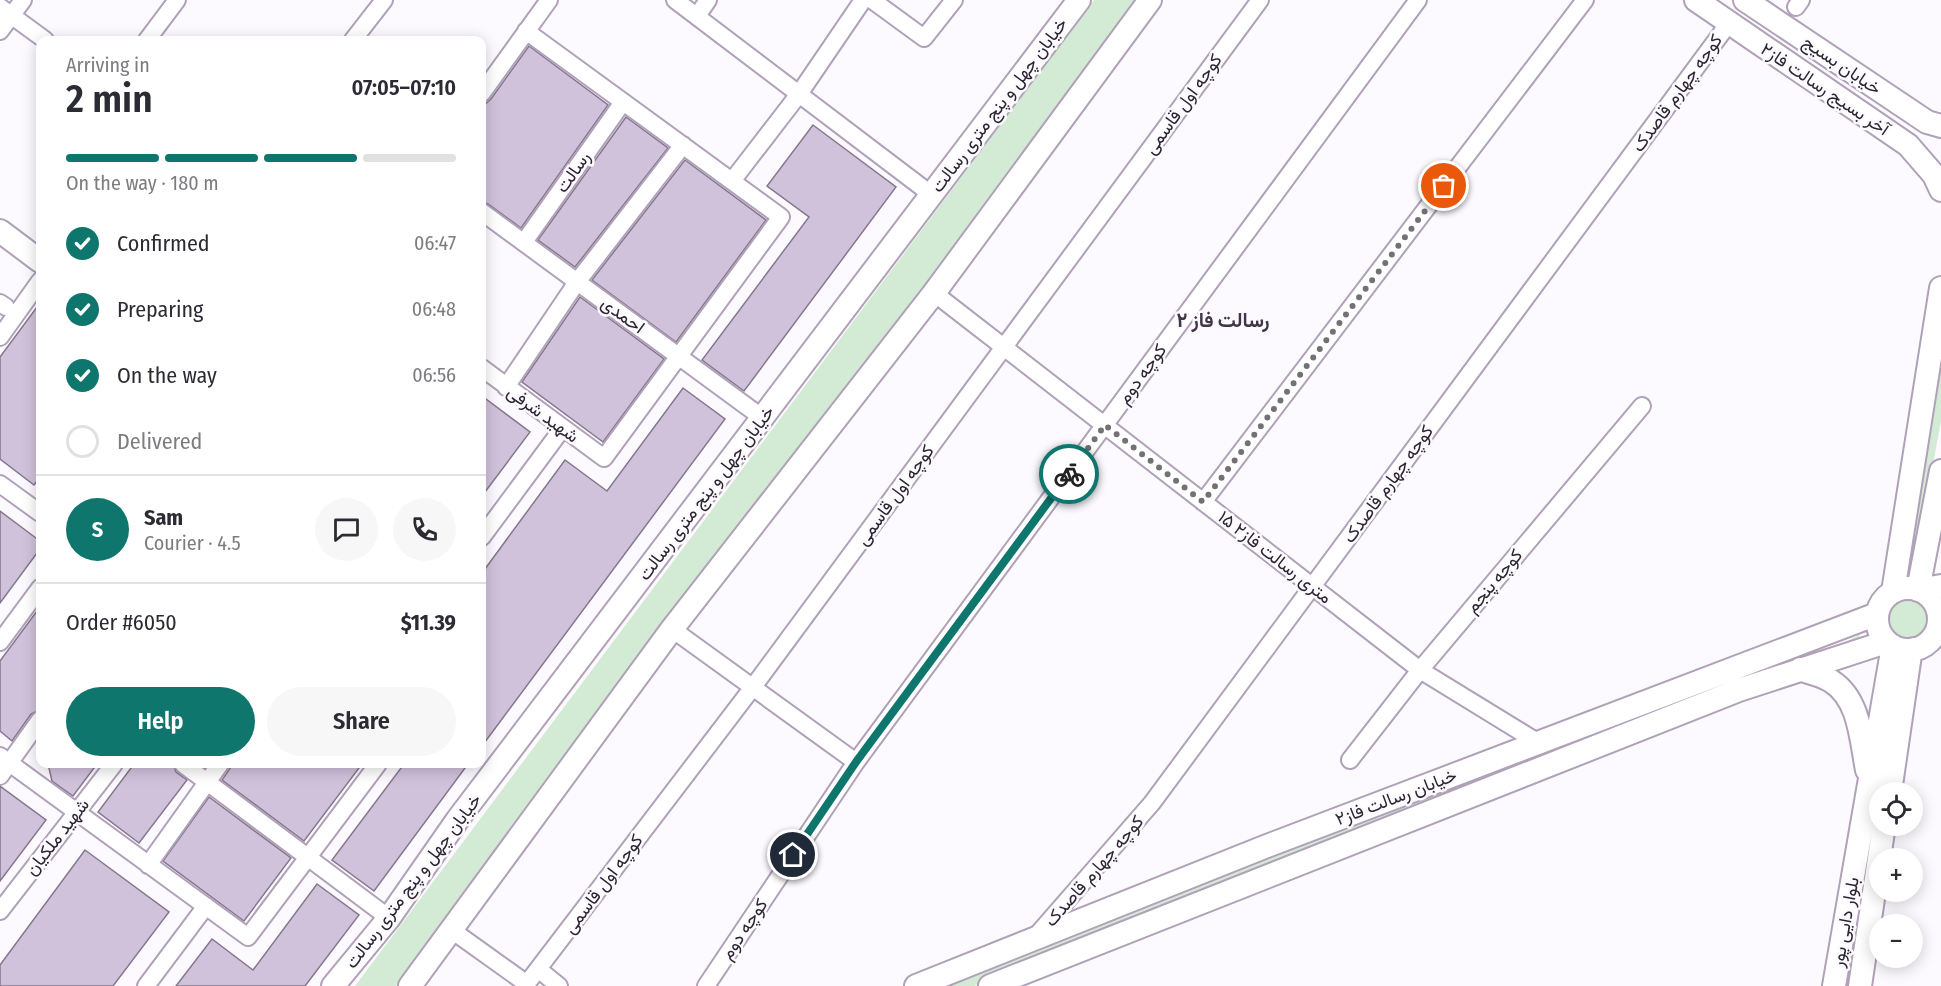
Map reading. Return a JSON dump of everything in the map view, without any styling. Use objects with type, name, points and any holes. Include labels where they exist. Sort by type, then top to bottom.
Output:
[{"type":"main road","name":"خیابان چهل و پنج متری رسالت","points":[[333,986],[389,918],[465,809],[1079,0]]},
{"type":"main road","points":[[410,986],[453,931],[672,629],[934,293],[1150,0]]},
{"type":"main road","name":"آخر بسیج رسالت فاز۲","points":[[1696,0],[1918,154],[1941,190]]},
{"type":"main road","name":"خیابان بسیج","points":[[1746,0],[1936,126]]},
{"type":"main road","points":[[1918,154],[1936,162],[1941,161]]},
{"type":"main road","points":[[0,231],[36,258]]},
{"type":"main road","points":[[1893,592],[1941,288]]},
{"type":"main road","points":[[1918,590],[1941,471]]},
{"type":"main road","points":[[1918,590],[1931,599],[1937,611],[1938,631],[1930,640],[1898,645],[1878,629],[1877,614],[1880,605],[1893,592],[1901,589],[1918,590],[1941,585]]},
{"type":"main road","name":"خیابان رسالت فاز۲","points":[[916,986],[1167,885],[1877,614]]},
{"type":"main road","name":"خیابان رسالت فاز۲","points":[[990,986],[1526,773],[1800,669],[1898,645]]},
{"type":"main road","name":"بلوار دایی پور","points":[[1882,782],[1911,655],[1898,645]]},
{"type":"main road","points":[[1800,669],[1830,680],[1845,692],[1857,716],[1878,782]]},
{"type":"main road","name":"بلوار دایی پور","points":[[1834,986],[1869,836]]},
{"type":"main road","name":"بلوار دایی پور","points":[[1860,986],[1882,836]]},
{"type":"main road","points":[[1167,885],[1176,913]]},
{"type":"street","points":[[0,31],[6,11],[23,0]]},
{"type":"street","points":[[150,36],[177,0]]},
{"type":"street","points":[[486,87],[549,0]]},
{"type":"street","points":[[675,0],[932,195]]},
{"type":"street","points":[[696,16],[708,0]]},
{"type":"street","points":[[732,181],[799,94],[863,0]]},
{"type":"street","points":[[872,0],[924,38],[954,0]]},
{"type":"street","name":"کوچه اول قاسمی","points":[[526,985],[753,687],[1260,0]]},
{"type":"street","name":"کوچه دوم","points":[[706,986],[856,762],[1418,0]]},
{"type":"street","points":[[1203,502],[1585,0]]},
{"type":"street","points":[[356,36],[377,2]]},
{"type":"street","points":[[6,11],[40,36]]},
{"type":"street","name":"کوچه چهارم قاصدک","points":[[1036,936],[1152,803],[1729,23]]},
{"type":"street","points":[[526,31],[781,217],[680,357]]},
{"type":"street","name":"رسالت","points":[[524,242],[623,102]]},
{"type":"street","points":[[506,387],[577,282],[683,145]]},
{"type":"street","name":"احمدی","points":[[486,215],[764,418]]},
{"type":"street","points":[[0,337],[36,286]]},
{"type":"street","name":"۱۵ متری رسالت فاز۲","points":[[934,293],[1420,670],[1539,742]]},
{"type":"street","name":"شهید شرفی","points":[[486,371],[604,458],[680,357]]},
{"type":"street","name":"کوچه پنجم","points":[[1350,760],[1420,670],[1642,406]]},
{"type":"street","points":[[486,532],[562,429]]},
{"type":"street","points":[[0,484],[36,506]]},
{"type":"street","points":[[0,642],[36,593]]},
{"type":"street","points":[[672,629],[856,762]]},
{"type":"street","points":[[36,725],[3,765],[76,813],[248,937],[375,768]]},
{"type":"street","name":"شهید ملکیان","points":[[0,911],[111,768]]},
{"type":"street","points":[[189,768],[389,918]]},
{"type":"street","points":[[148,865],[217,768]]},
{"type":"street","points":[[146,986],[206,906]]},
{"type":"street","points":[[453,931],[526,985]]},
{"type":"street","points":[[538,969],[560,986]]},
{"type":"green space","points":[[1094,0],[1136,0],[840,402],[396,986],[355,986]]},
{"type":"green space","points":[[1941,349],[1941,421],[1921,530],[1914,531]]},
{"type":"green space","points":[[1907,592],[1917,594],[1926,600],[1932,609],[1934,619],[1932,629],[1926,638],[1917,644],[1907,646],[1897,644],[1888,638],[1882,629],[1880,619],[1882,609],[1888,600],[1897,594]]},
{"type":"green space","points":[[1859,635],[1862,642],[974,986],[934,986],[1709,686],[1832,649]]},
{"type":"building","points":[[529,46],[608,105],[521,228],[486,203],[486,103]]},
{"type":"building","points":[[626,117],[668,148],[575,267],[538,240]]},
{"type":"building","points":[[813,125],[896,187],[744,391],[702,360],[809,217],[767,186]]},
{"type":"building","points":[[685,160],[766,220],[676,342],[592,280]]},
{"type":"building","points":[[580,297],[664,359],[603,442],[522,382]]},
{"type":"building","points":[[36,308],[36,482],[34,485],[0,459],[0,357]]},
{"type":"building","points":[[683,388],[725,419],[486,741],[486,568],[565,460],[607,491]]},
{"type":"building","points":[[486,399],[530,432],[486,491]]},
{"type":"building","points":[[0,511],[36,538],[36,554],[0,603]]},
{"type":"building","points":[[36,612],[36,712],[31,714],[12,741],[0,731],[0,661]]},
{"type":"building","points":[[49,768],[94,768],[73,796],[52,781]]},
{"type":"building","points":[[131,768],[174,768],[176,772],[187,780],[139,843],[98,812]]},
{"type":"building","points":[[230,768],[359,768],[304,841],[222,780]]},
{"type":"building","points":[[401,768],[465,768],[374,891],[332,860]]},
{"type":"building","points":[[0,786],[46,820],[0,881]]},
{"type":"building","points":[[209,797],[291,858],[244,921],[163,861]]},
{"type":"building","points":[[85,850],[169,912],[113,986],[0,986],[0,965]]},
{"type":"building","points":[[317,884],[359,915],[305,986],[176,986],[212,939],[253,970]]},
{"type":"way so far","points":[[1069,474],[1105,425],[1203,502],[1444,186]]},
{"type":"district","name":"رسالت فاز ۲","points":[[1223,320]]},
{"type":"route","points":[[793,855],[856,762],[1069,474]]}]
